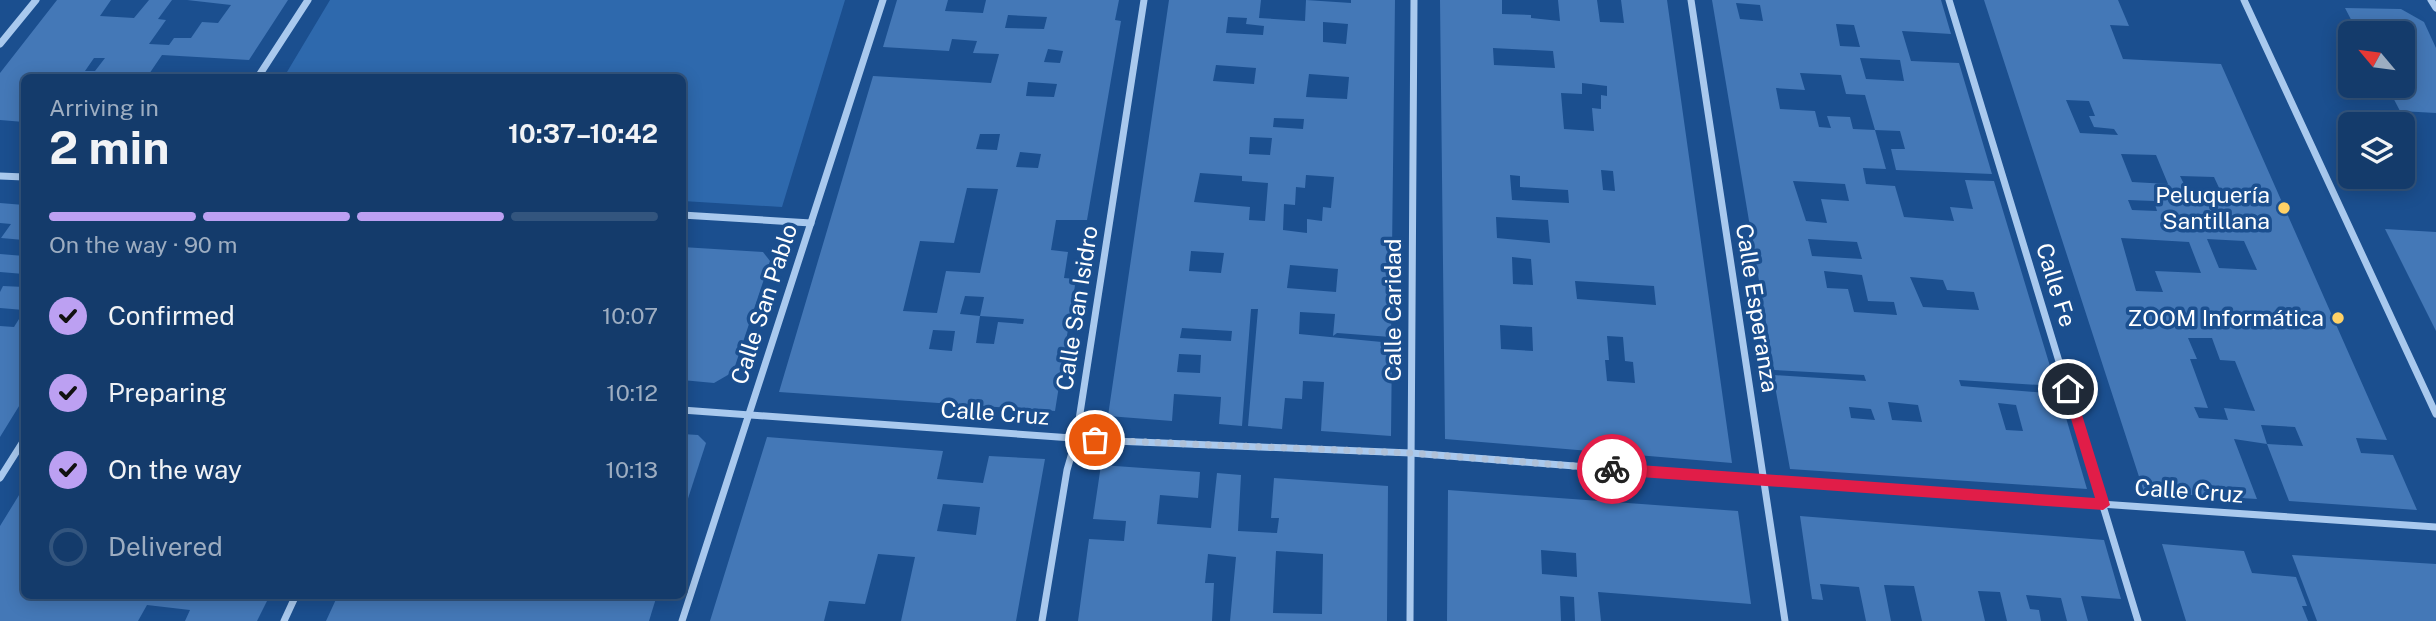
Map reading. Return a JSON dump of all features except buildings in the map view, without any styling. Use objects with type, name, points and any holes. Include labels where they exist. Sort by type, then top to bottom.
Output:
[{"type":"street","points":[[0,44],[36,0]]},
{"type":"street","points":[[260,74],[308,0]]},
{"type":"street","name":"Calle San Pablo","points":[[682,621],[883,0]]},
{"type":"street","name":"Calle San Isidro","points":[[1042,621],[1067,470],[1076,439],[1144,0]]},
{"type":"street","name":"Calle Caridad","points":[[1410,621],[1414,0]]},
{"type":"street","name":"Calle Esperanza","points":[[1691,0],[1785,621]]},
{"type":"street","name":"Calle Fe","points":[[1949,0],[2138,621]]},
{"type":"street","points":[[2244,0],[2436,414]]},
{"type":"street","points":[[2431,0],[2436,8]]},
{"type":"street","points":[[0,176],[21,177]]},
{"type":"street","points":[[686,215],[811,223]]},
{"type":"street","name":"Calle Cruz","points":[[686,410],[1076,439],[1411,453],[1764,481],[2436,527]]},
{"type":"street","points":[[0,478],[21,445]]},
{"type":"street","points":[[284,621],[294,599]]},
{"type":"shaded area","points":[[330,0],[845,0],[782,207],[686,201],[686,74],[286,74]]},
{"type":"way so far","points":[[1095,440],[1411,453],[1612,469]]},
{"type":"place","name":"Peluquería Santillana","points":[[2284,208]]},
{"type":"place","name":"ZOOM Informática","points":[[2338,318]]},
{"type":"route","points":[[1612,469],[2103,505],[2068,389]]}]
